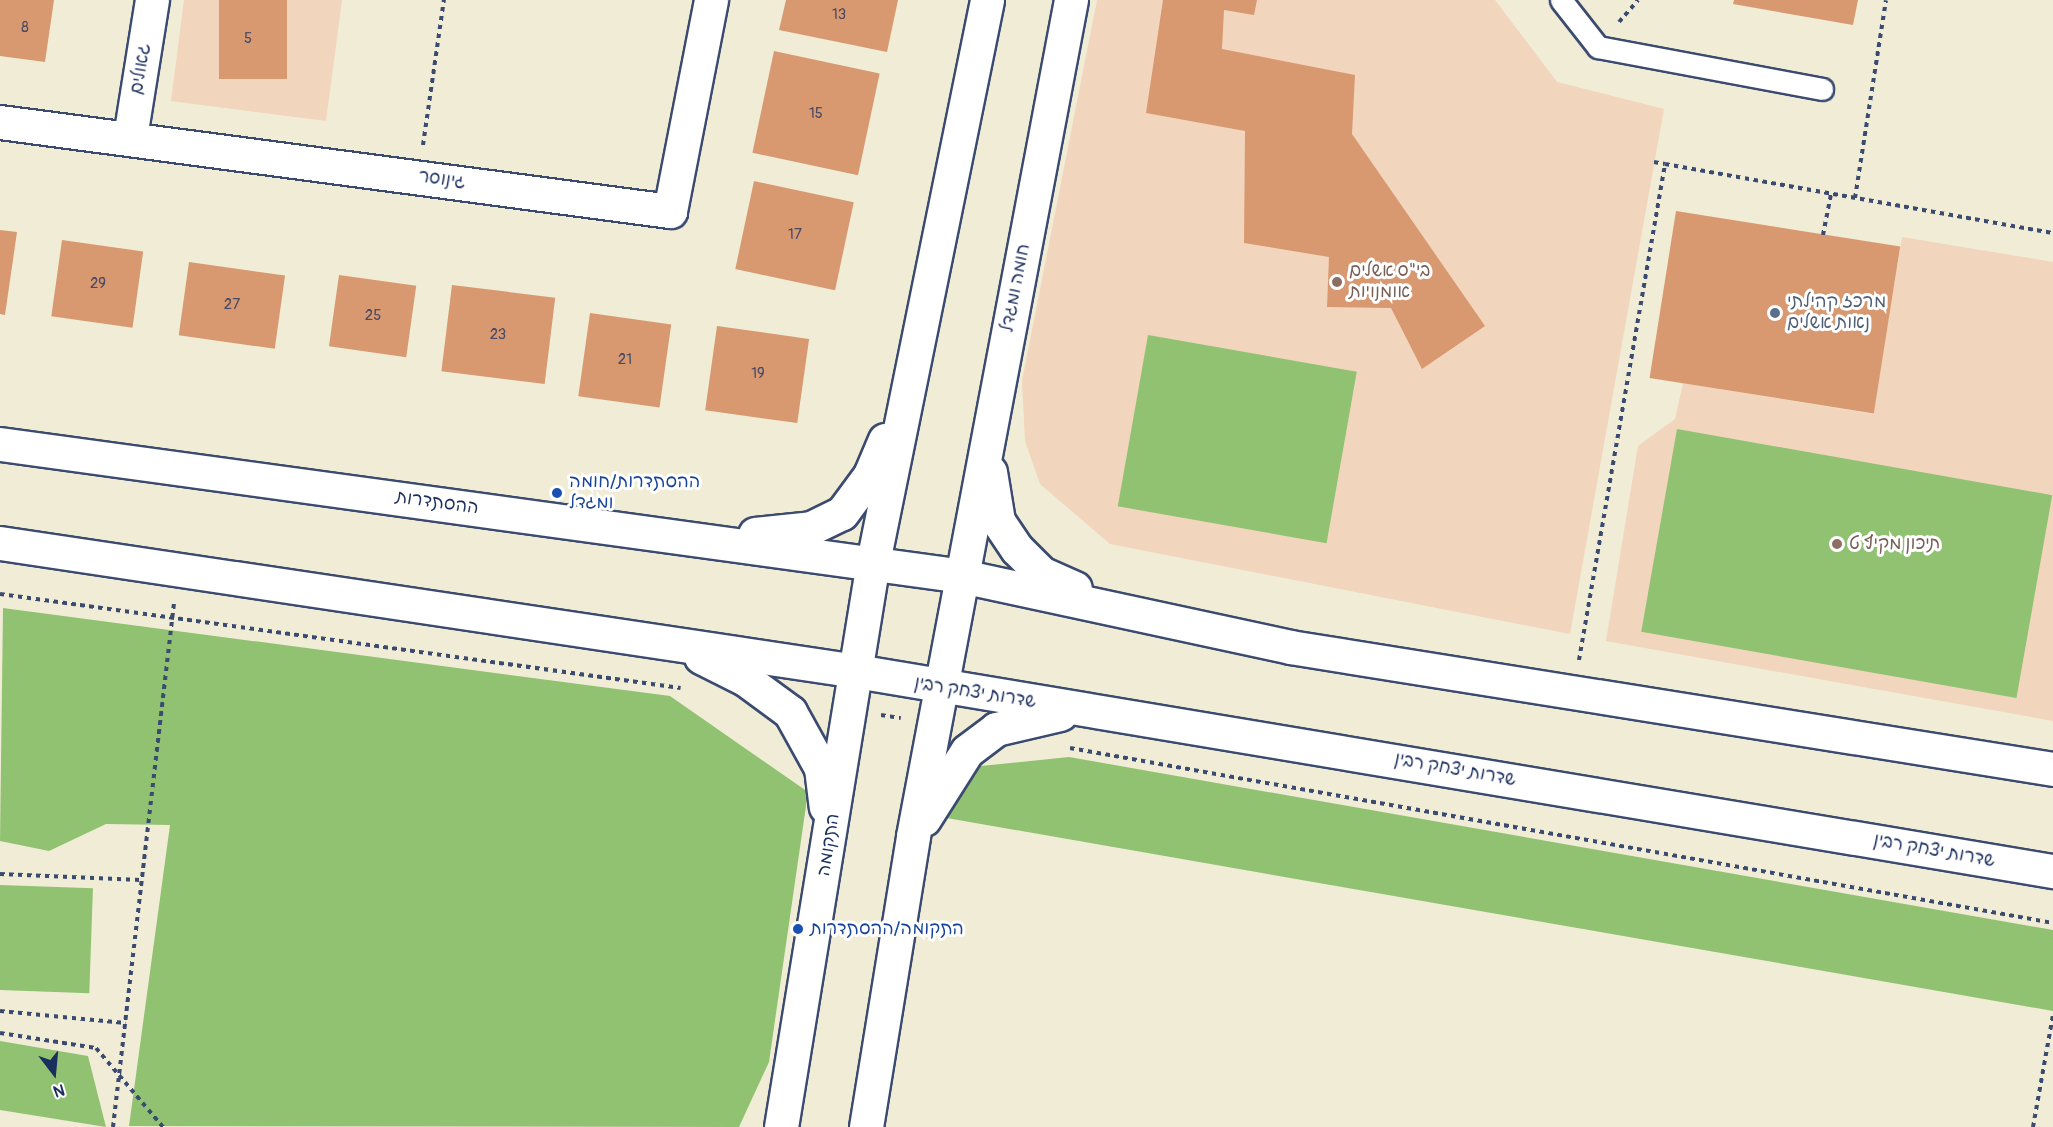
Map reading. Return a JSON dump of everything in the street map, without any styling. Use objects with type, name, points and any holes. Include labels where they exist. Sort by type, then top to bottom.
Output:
[{"type":"main road","name":"גאולים","points":[[130,138],[152,0]]},
{"type":"main road","name":"גינוסר","points":[[0,122],[670,211],[711,0]]},
{"type":"main road","points":[[987,0],[873,562],[962,576],[1290,646],[2053,769]]},
{"type":"main road","name":"חומה ומגדל","points":[[962,576],[1071,0]]},
{"type":"main road","points":[[675,535],[811,528],[842,513],[870,475],[910,380]]},
{"type":"main road","points":[[990,429],[990,493],[998,521],[1017,549],[1041,573],[1123,610]]},
{"type":"main road","name":"ההסתדרות","points":[[0,444],[873,562]]},
{"type":"main road","points":[[0,543],[856,671]]},
{"type":"main road","name":"התקומה","points":[[781,1127],[830,843],[873,562]]},
{"type":"main road","points":[[866,1127],[914,836],[962,576]]},
{"type":"main road","points":[[675,644],[745,679],[797,720],[821,768],[830,843]]},
{"type":"main road","name":"שדרות יצחק רבין","points":[[856,671],[941,689],[1084,710],[2053,871]]},
{"type":"main road","points":[[914,836],[967,751],[996,729],[1084,710]]},
{"type":"lane","points":[[1561,0],[1598,47],[1822,88]]},
{"type":"path","points":[[418,177],[444,0]]},
{"type":"path","points":[[1855,198],[1886,0]]},
{"type":"path","points":[[1654,162],[2053,233]]},
{"type":"path","points":[[1573,693],[1665,164]]},
{"type":"path","points":[[1823,235],[1831,194]]},
{"type":"path","points":[[0,594],[673,685]]},
{"type":"path","points":[[113,1127],[170,617],[175,600]]},
{"type":"path","points":[[1064,747],[2053,923]]},
{"type":"path","points":[[0,874],[141,880]]},
{"type":"path","points":[[0,1011],[125,1023]]},
{"type":"path","points":[[2033,1127],[2053,1015]]},
{"type":"path","points":[[0,1033],[96,1048],[120,1071],[163,1127]]},
{"type":"shaded area","points":[[184,0],[342,0],[326,121],[171,101]]},
{"type":"shaded area","name":"בי\"ס אשלים אומנויות","points":[[1097,0],[1495,0],[1557,82],[1664,109],[1570,634],[1110,544],[1040,484],[1025,441],[1022,381]]},
{"type":"shaded area","name":"תיכון מקיף ט","points":[[1902,237],[2053,262],[2053,721],[1606,641],[1638,446],[1675,419],[1683,383],[1873,414]]},
{"type":"green space","points":[[1148,335],[1357,372],[1327,543],[1118,506]]},
{"type":"green space","points":[[1677,429],[2052,495],[2016,698],[1641,632]]},
{"type":"green space","points":[[3,608],[670,696],[808,792],[769,1062],[739,1127],[129,1126],[170,825],[106,824],[49,851],[0,841]]},
{"type":"green space","points":[[1069,757],[2053,930],[2053,1011],[941,817],[971,767]]},
{"type":"green space","points":[[0,885],[93,888],[89,993],[0,990]]},
{"type":"green space","points":[[0,1041],[88,1056],[106,1127],[0,1110]]},
{"type":"building","points":[[0,0],[54,0],[45,62],[0,56]]},
{"type":"building","points":[[219,0],[287,0],[287,79],[219,79]]},
{"type":"building","points":[[786,0],[898,0],[887,52],[779,30]]},
{"type":"building","points":[[1163,0],[1257,0],[1254,15],[1224,10],[1222,49],[1355,75],[1352,134],[1485,326],[1422,369],[1391,308],[1327,307],[1329,257],[1244,243],[1245,131],[1146,113]]},
{"type":"building","points":[[1734,0],[1858,0],[1853,25],[1733,4]]},
{"type":"building","points":[[774,51],[880,73],[858,175],[752,153]]},
{"type":"building","points":[[754,181],[854,202],[835,290],[735,269]]},
{"type":"building","name":"מרכז קהילתי נאות אשלים","points":[[1676,211],[1900,247],[1874,413],[1650,378]]},
{"type":"building","points":[[0,230],[17,232],[5,315],[0,314]]},
{"type":"building","points":[[62,240],[143,251],[132,328],[51,316]]},
{"type":"building","points":[[189,262],[285,275],[275,349],[179,335]]},
{"type":"building","points":[[339,275],[416,286],[406,357],[329,346]]},
{"type":"building","points":[[452,285],[555,298],[545,384],[441,371]]},
{"type":"building","points":[[590,313],[671,324],[660,408],[578,396]]},
{"type":"building","points":[[717,326],[809,339],[797,423],[705,410]]},
{"type":"place","name":"בי\"ס אשלים אומנויות","points":[[1337,282]]},
{"type":"place","name":"מרכז קהילתי נאות אשלים","points":[[1775,313]]},
{"type":"place","name":"ההסתדרות/חומה ומגדל","points":[[557,493]]},
{"type":"place","name":"תיכון מקיף ט","points":[[1837,544]]},
{"type":"place","name":"התקומה/ההסתדרות","points":[[798,929]]}]
